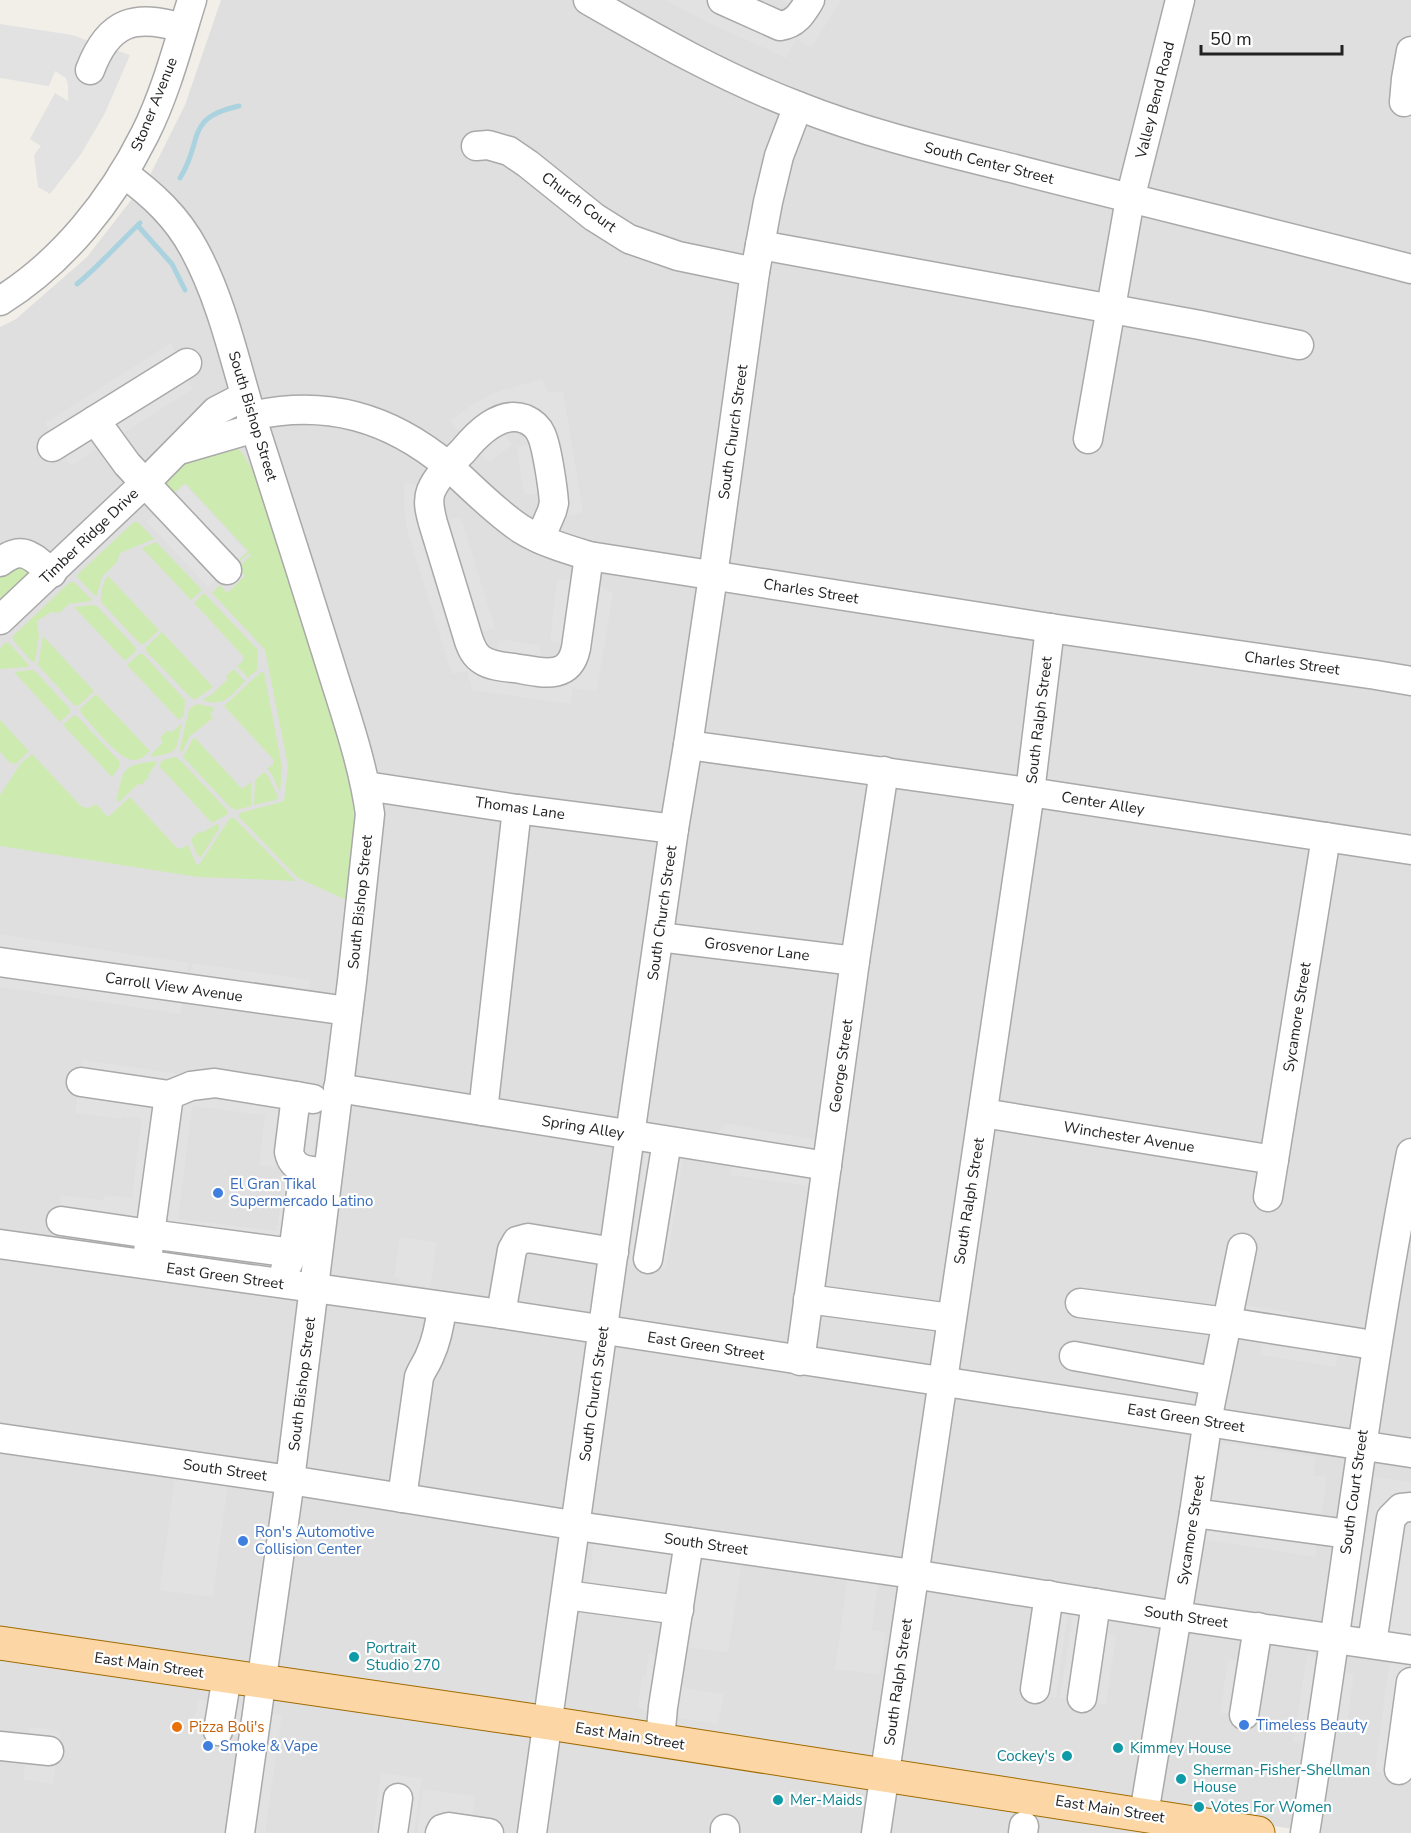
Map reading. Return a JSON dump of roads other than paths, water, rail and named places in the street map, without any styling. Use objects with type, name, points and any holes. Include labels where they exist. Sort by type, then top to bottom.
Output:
[{"type":"main road","name":"East Main Street","points":[[0,1643],[660,1740],[884,1775],[1130,1819],[1256,1833]]},
{"type":"street","name":"Stoner Avenue","points":[[0,302],[39,272],[74,238],[105,201],[123,173],[150,122],[164,88],[192,0]]},
{"type":"street","name":"South Center Street","points":[[588,0],[686,56],[739,81],[798,106],[875,132],[1130,199],[1411,268]]},
{"type":"street","points":[[722,0],[780,27],[797,20],[810,0]]},
{"type":"street","name":"Valley Bend Road","points":[[1130,199],[1180,0]]},
{"type":"street","points":[[90,70],[96,55],[111,33],[122,26],[132,11],[149,21],[183,28]]},
{"type":"street","points":[[1404,102],[1411,51]]},
{"type":"street","name":"South Church Street","points":[[532,1833],[757,258],[779,156],[798,106]]},
{"type":"street","name":"Church Court","points":[[476,146],[488,145],[509,151],[594,217],[629,239],[678,256],[757,258],[1110,308],[1299,345]]},
{"type":"street","name":"South Bishop Street","points":[[123,173],[168,211],[193,246],[206,272],[219,306],[250,413],[294,547],[366,786],[370,814],[337,1095],[315,1171],[314,1288],[290,1480],[240,1833]]},
{"type":"street","points":[[1088,439],[1130,199]]},
{"type":"street","points":[[52,447],[187,363]]},
{"type":"street","name":"Charles Street","points":[[250,413],[292,408],[318,409],[371,421],[423,446],[523,530],[568,550],[590,556],[1411,681]]},
{"type":"street","name":"Timber Ridge Drive","points":[[0,620],[52,573],[216,411],[250,413]]},
{"type":"street","points":[[540,539],[552,511],[553,494],[543,439],[538,428],[525,419],[515,417],[499,420],[469,443],[448,466],[430,497],[430,511],[469,642],[485,663],[554,673],[564,669],[572,661],[590,556]]},
{"type":"street","points":[[95,420],[110,442],[145,483],[227,570]]},
{"type":"street","points":[[0,562],[14,553],[26,553],[52,573]]},
{"type":"street","name":"South Ralph Street","points":[[876,1833],[1030,792],[1050,627]]},
{"type":"street","name":"Center Alley","points":[[688,745],[1030,792],[1411,850]]},
{"type":"street","name":"George Street","points":[[801,1361],[855,961],[884,771]]},
{"type":"street","name":"Thomas Lane","points":[[366,786],[674,829]]},
{"type":"street","points":[[483,1111],[517,808]]},
{"type":"street","name":"Sycamore Street","points":[[1268,1197],[1326,837]]},
{"type":"street","name":"Grosvenor Lane","points":[[659,937],[855,961]]},
{"type":"street","name":"Carroll View Avenue","points":[[0,962],[348,1011]]},
{"type":"street","points":[[81,1082],[169,1095],[146,1265]]},
{"type":"street","name":"Spring Alley","points":[[169,1095],[191,1086],[215,1083],[296,1096],[337,1095],[483,1111],[827,1166]]},
{"type":"street","points":[[283,1284],[285,1268],[293,1253],[315,1171],[293,1163],[289,1152],[296,1096]]},
{"type":"street","name":"Winchester Avenue","points":[[983,1113],[1274,1160]]},
{"type":"street","points":[[648,1259],[667,1142]]},
{"type":"street","name":"South Court Street","points":[[1305,1833],[1361,1445],[1401,1251],[1411,1153]]},
{"type":"street","points":[[621,1201],[657,1206]]},
{"type":"street","points":[[61,1221],[293,1253]]},
{"type":"street","points":[[501,1314],[512,1250],[517,1241],[528,1238],[614,1252]]},
{"type":"street","name":"East Green Street","points":[[0,1244],[501,1314],[1411,1453]]},
{"type":"street","name":"Sycamore Street","points":[[1130,1819],[1177,1616],[1214,1381],[1242,1248]]},
{"type":"street","points":[[808,1299],[951,1318]]},
{"type":"street","points":[[1080,1303],[1227,1322],[1361,1344]]},
{"type":"street","points":[[402,1498],[419,1377],[439,1328],[442,1306]]},
{"type":"street","points":[[1074,1356],[1214,1381]]},
{"type":"street","name":"South Street","points":[[0,1438],[1411,1650]]},
{"type":"street","points":[[1372,1643],[1391,1518],[1401,1509],[1411,1507]]},
{"type":"street","points":[[1194,1513],[1348,1534]]},
{"type":"street","points":[[660,1740],[689,1542]]},
{"type":"street","points":[[566,1595],[678,1610]]},
{"type":"street","points":[[1035,1689],[1049,1595]]},
{"type":"street","points":[[1082,1698],[1096,1603]]},
{"type":"street","points":[[1244,1715],[1258,1627]]},
{"type":"street","points":[[218,1731],[226,1676]]},
{"type":"street","points":[[1398,1770],[1411,1682]]},
{"type":"street","points":[[0,1746],[49,1751]]},
{"type":"street","points":[[393,1833],[398,1798]]},
{"type":"street","points":[[440,1833],[442,1829],[449,1827],[489,1833]]},
{"type":"waterway","points":[[180,178],[202,124],[222,111],[239,106]]},
{"type":"waterway","points":[[77,284],[140,223]]},
{"type":"waterway","points":[[138,226],[172,264],[185,290]]},
{"type":"place","name":"El Gran Tikal Supermercado Latino","points":[[218,1193]]},
{"type":"place","name":"Ron's Automotive Collision Center","points":[[243,1541]]},
{"type":"place","name":"Portrait Studio 270","points":[[354,1657]]},
{"type":"place","name":"Timeless Beauty","points":[[1244,1725]]},
{"type":"place","name":"Pizza Boli's","points":[[177,1727]]},
{"type":"place","name":"Smoke & Vape","points":[[208,1746]]},
{"type":"place","name":"Kimmey House","points":[[1118,1748]]},
{"type":"place","name":"Cockey's","points":[[1067,1756]]},
{"type":"place","name":"Sherman-Fisher-Shellman House","points":[[1181,1779]]},
{"type":"place","name":"Mer-Maids","points":[[778,1800]]},
{"type":"place","name":"Votes For Women","points":[[1199,1807]]}]
